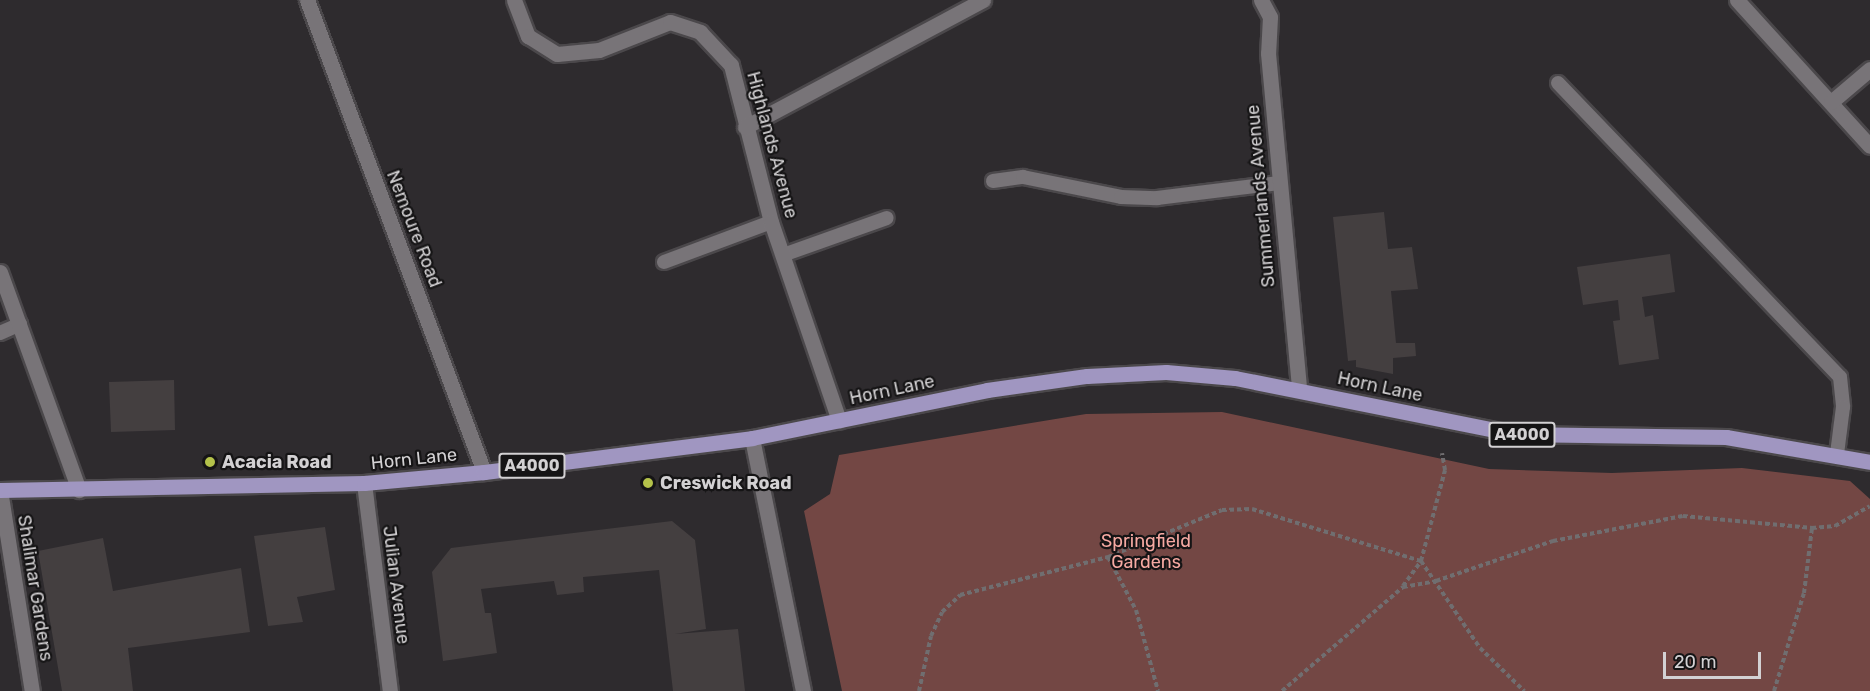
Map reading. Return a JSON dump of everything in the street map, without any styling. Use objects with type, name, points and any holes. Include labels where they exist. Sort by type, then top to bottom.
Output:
[{"type":"main road","name":"Horn Lane","points":[[0,490],[364,483],[484,472],[752,438],[964,394],[1088,376],[1166,372],[1299,390],[1515,434],[1726,437],[1837,454]]},
{"type":"main road","name":"A4000","points":[[1837,454],[1870,462]]},
{"type":"street","name":"Nemoure Road","points":[[307,0],[484,472]]},
{"type":"street","name":"Highlands Avenue","points":[[514,0],[528,36],[557,54],[599,50],[670,22],[700,32],[731,64],[745,127],[771,222],[839,421]]},
{"type":"street","points":[[745,127],[983,0]]},
{"type":"street","name":"Summerlands Avenue","points":[[1262,0],[1270,17],[1268,53],[1299,390]]},
{"type":"street","points":[[1737,0],[1870,146]]},
{"type":"street","points":[[1831,102],[1870,69]]},
{"type":"street","points":[[0,272],[79,490]]},
{"type":"street","points":[[752,438],[803,691]]},
{"type":"street","name":"Julian Avenue","points":[[364,483],[390,691]]},
{"type":"street","name":"Shalimar Gardens","points":[[0,490],[32,691]]},
{"type":"lane","points":[[1558,83],[1840,377],[1844,407],[1837,454]]},
{"type":"lane","points":[[993,181],[1023,177],[1121,197],[1157,198],[1279,183]]},
{"type":"lane","points":[[783,255],[887,218]]},
{"type":"lane","points":[[664,262],[771,222]]},
{"type":"lane","points":[[0,333],[20,324]]},
{"type":"path","points":[[1282,691],[1403,587],[1420,561],[1444,470],[1442,453]]},
{"type":"path","points":[[1403,587],[1436,581],[1553,541],[1683,516],[1812,528],[1835,525],[1870,506]]},
{"type":"path","points":[[919,691],[931,636],[942,612],[960,595],[1108,557],[1222,510],[1252,509],[1420,561],[1436,581],[1480,648],[1524,691]]},
{"type":"path","points":[[1774,691],[1804,593],[1812,528]]},
{"type":"path","points":[[1108,557],[1136,610],[1158,691]]},
{"type":"green space","name":"Springfield Gardens","points":[[1222,412],[1489,469],[1612,473],[1742,468],[1850,481],[1870,499],[1870,691],[842,691],[804,511],[830,494],[839,455],[1086,414]]},
{"type":"building","points":[[1384,212],[1388,249],[1412,247],[1418,289],[1391,291],[1396,343],[1415,343],[1416,356],[1393,358],[1393,374],[1356,367],[1356,360],[1348,361],[1333,217]]},
{"type":"building","points":[[1670,254],[1675,292],[1642,297],[1645,317],[1653,315],[1659,359],[1619,365],[1613,321],[1620,320],[1618,300],[1583,305],[1577,267]]},
{"type":"building","points":[[174,380],[175,430],[111,432],[109,382]]},
{"type":"building","points":[[672,521],[695,540],[706,629],[675,634],[738,629],[745,691],[673,691],[659,570],[583,577],[584,592],[557,595],[554,581],[481,589],[485,613],[491,613],[497,653],[443,661],[432,572],[451,548]]},
{"type":"building","points":[[325,527],[335,590],[297,597],[303,622],[268,626],[254,536]]},
{"type":"building","points":[[103,538],[113,591],[241,568],[250,632],[128,648],[133,691],[62,691],[38,551]]},
{"type":"place","name":"Acacia Road","points":[[210,462]]},
{"type":"place","name":"Creswick Road","points":[[648,483]]}]
